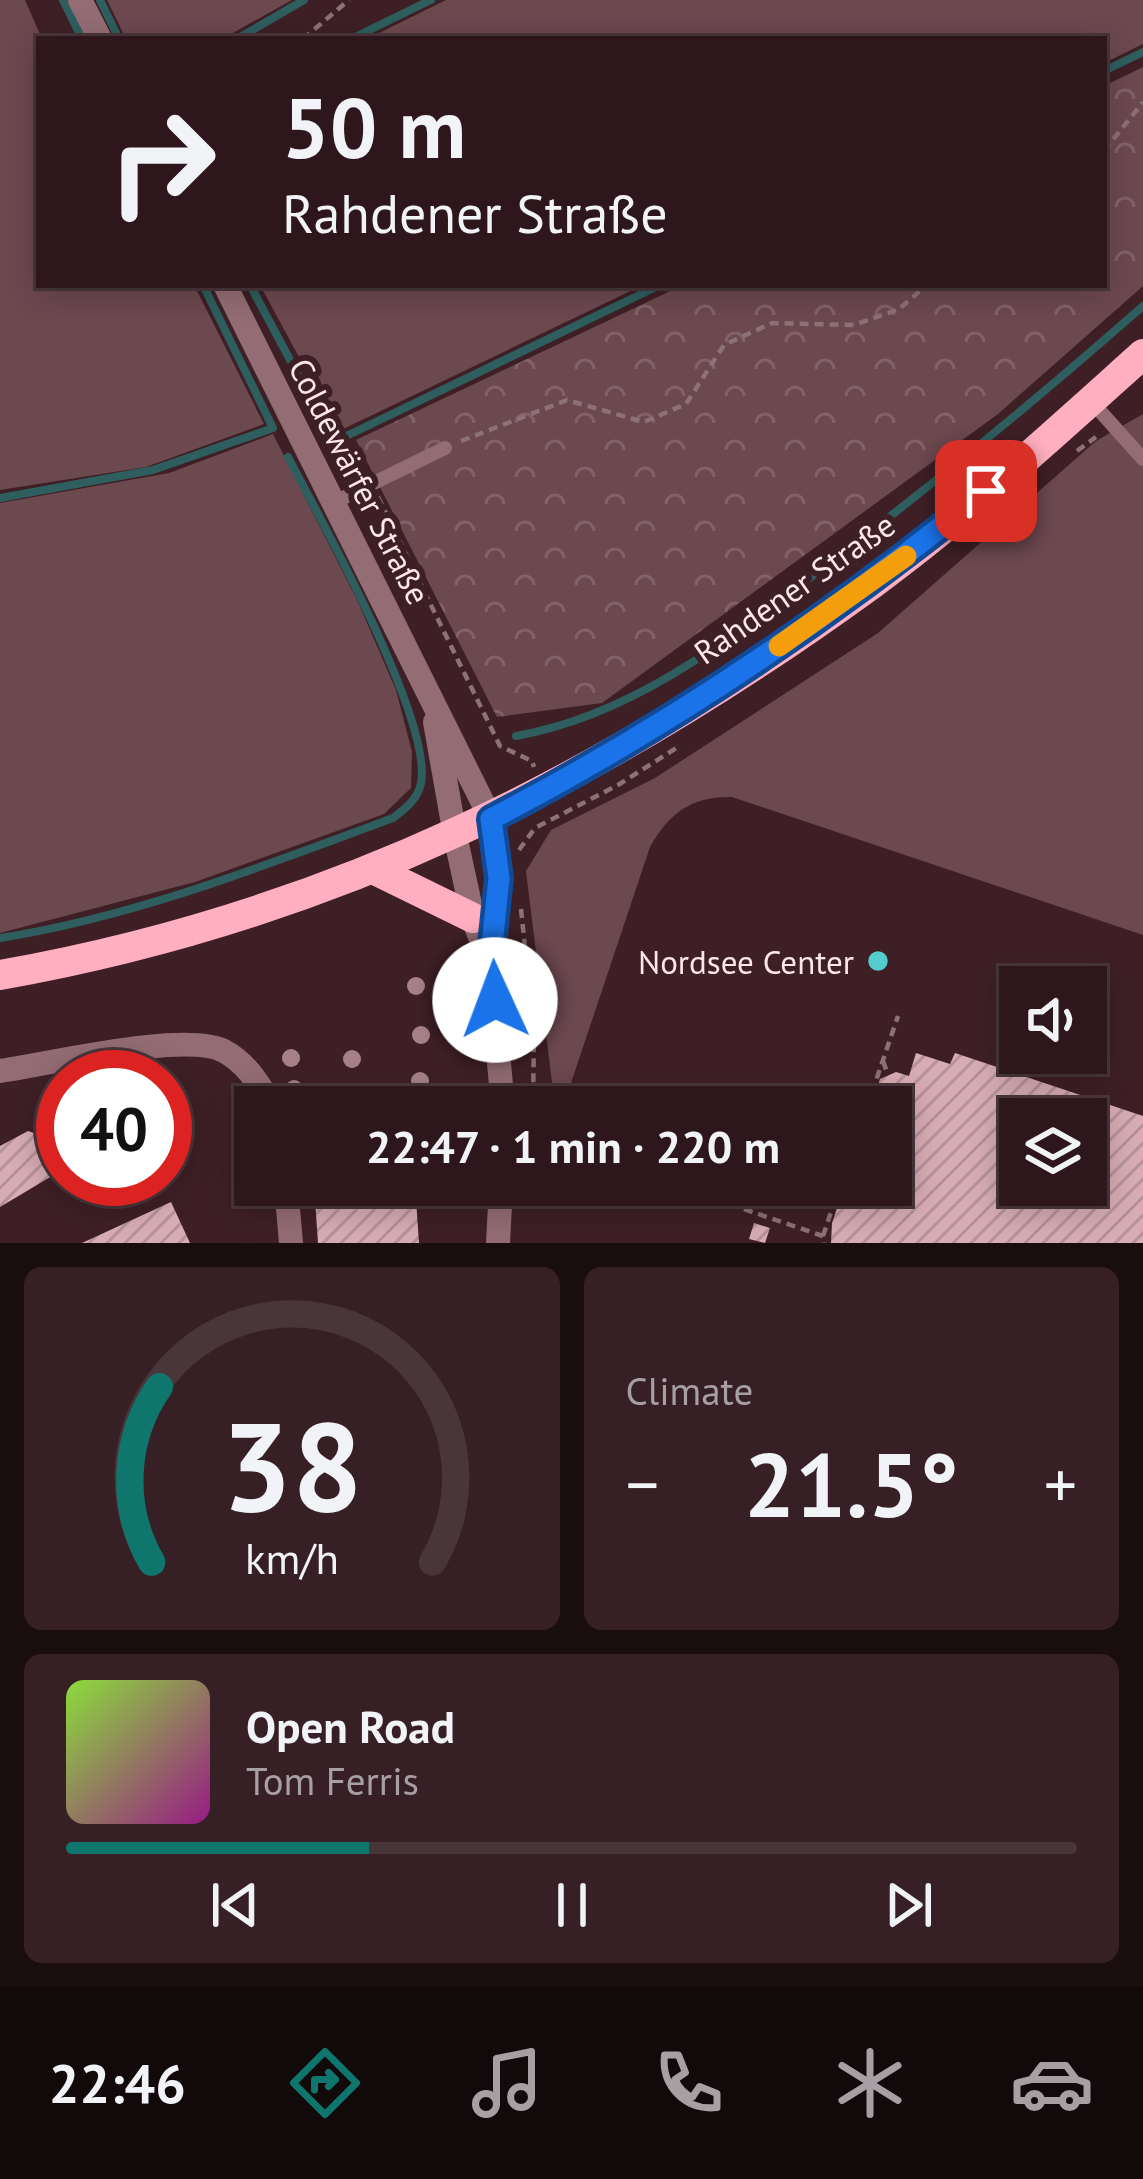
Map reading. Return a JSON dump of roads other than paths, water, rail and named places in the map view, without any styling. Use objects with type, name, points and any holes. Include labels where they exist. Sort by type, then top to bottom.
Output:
[{"type":"main road","name":"Rahdener Straße","points":[[0,974],[133,949],[375,869],[546,791],[874,582],[1143,354]]},
{"type":"main road","points":[[375,869],[473,918]]},
{"type":"street","points":[[80,0],[98,36]]},
{"type":"street","name":"Coldewärfer Straße","points":[[227,288],[491,819],[499,878],[490,964]]},
{"type":"street","name":"Coldewärfer Straße","points":[[434,707],[454,835],[473,918],[490,964]]},
{"type":"street","points":[[490,964],[501,1086]]},
{"type":"street","points":[[0,1071],[190,1042],[222,1050],[249,1069],[260,1086]]},
{"type":"street","points":[[288,1206],[291,1243]]},
{"type":"street","points":[[498,1243],[500,1206]]},
{"type":"lane","points":[[1091,401],[1143,459]]},
{"type":"lane","points":[[335,502],[445,448]]},
{"type":"waterway","points":[[63,0],[81,36]]},
{"type":"waterway","points":[[100,0],[118,36]]},
{"type":"waterway","points":[[242,36],[304,0]]},
{"type":"waterway","points":[[357,36],[431,0]]},
{"type":"waterway","points":[[1107,70],[1143,52]]},
{"type":"waterway","points":[[0,498],[153,470],[273,428],[204,288]]},
{"type":"waterway","points":[[252,288],[334,442],[654,288]]},
{"type":"waterway","points":[[516,736],[603,710],[684,668],[722,642],[951,468],[1143,306]]},
{"type":"waterway","points":[[0,938],[100,917],[248,871],[393,818],[417,794],[420,754],[393,669],[288,457]]},
{"type":"place","name":"Nordsee Center","points":[[878,961]]}]
